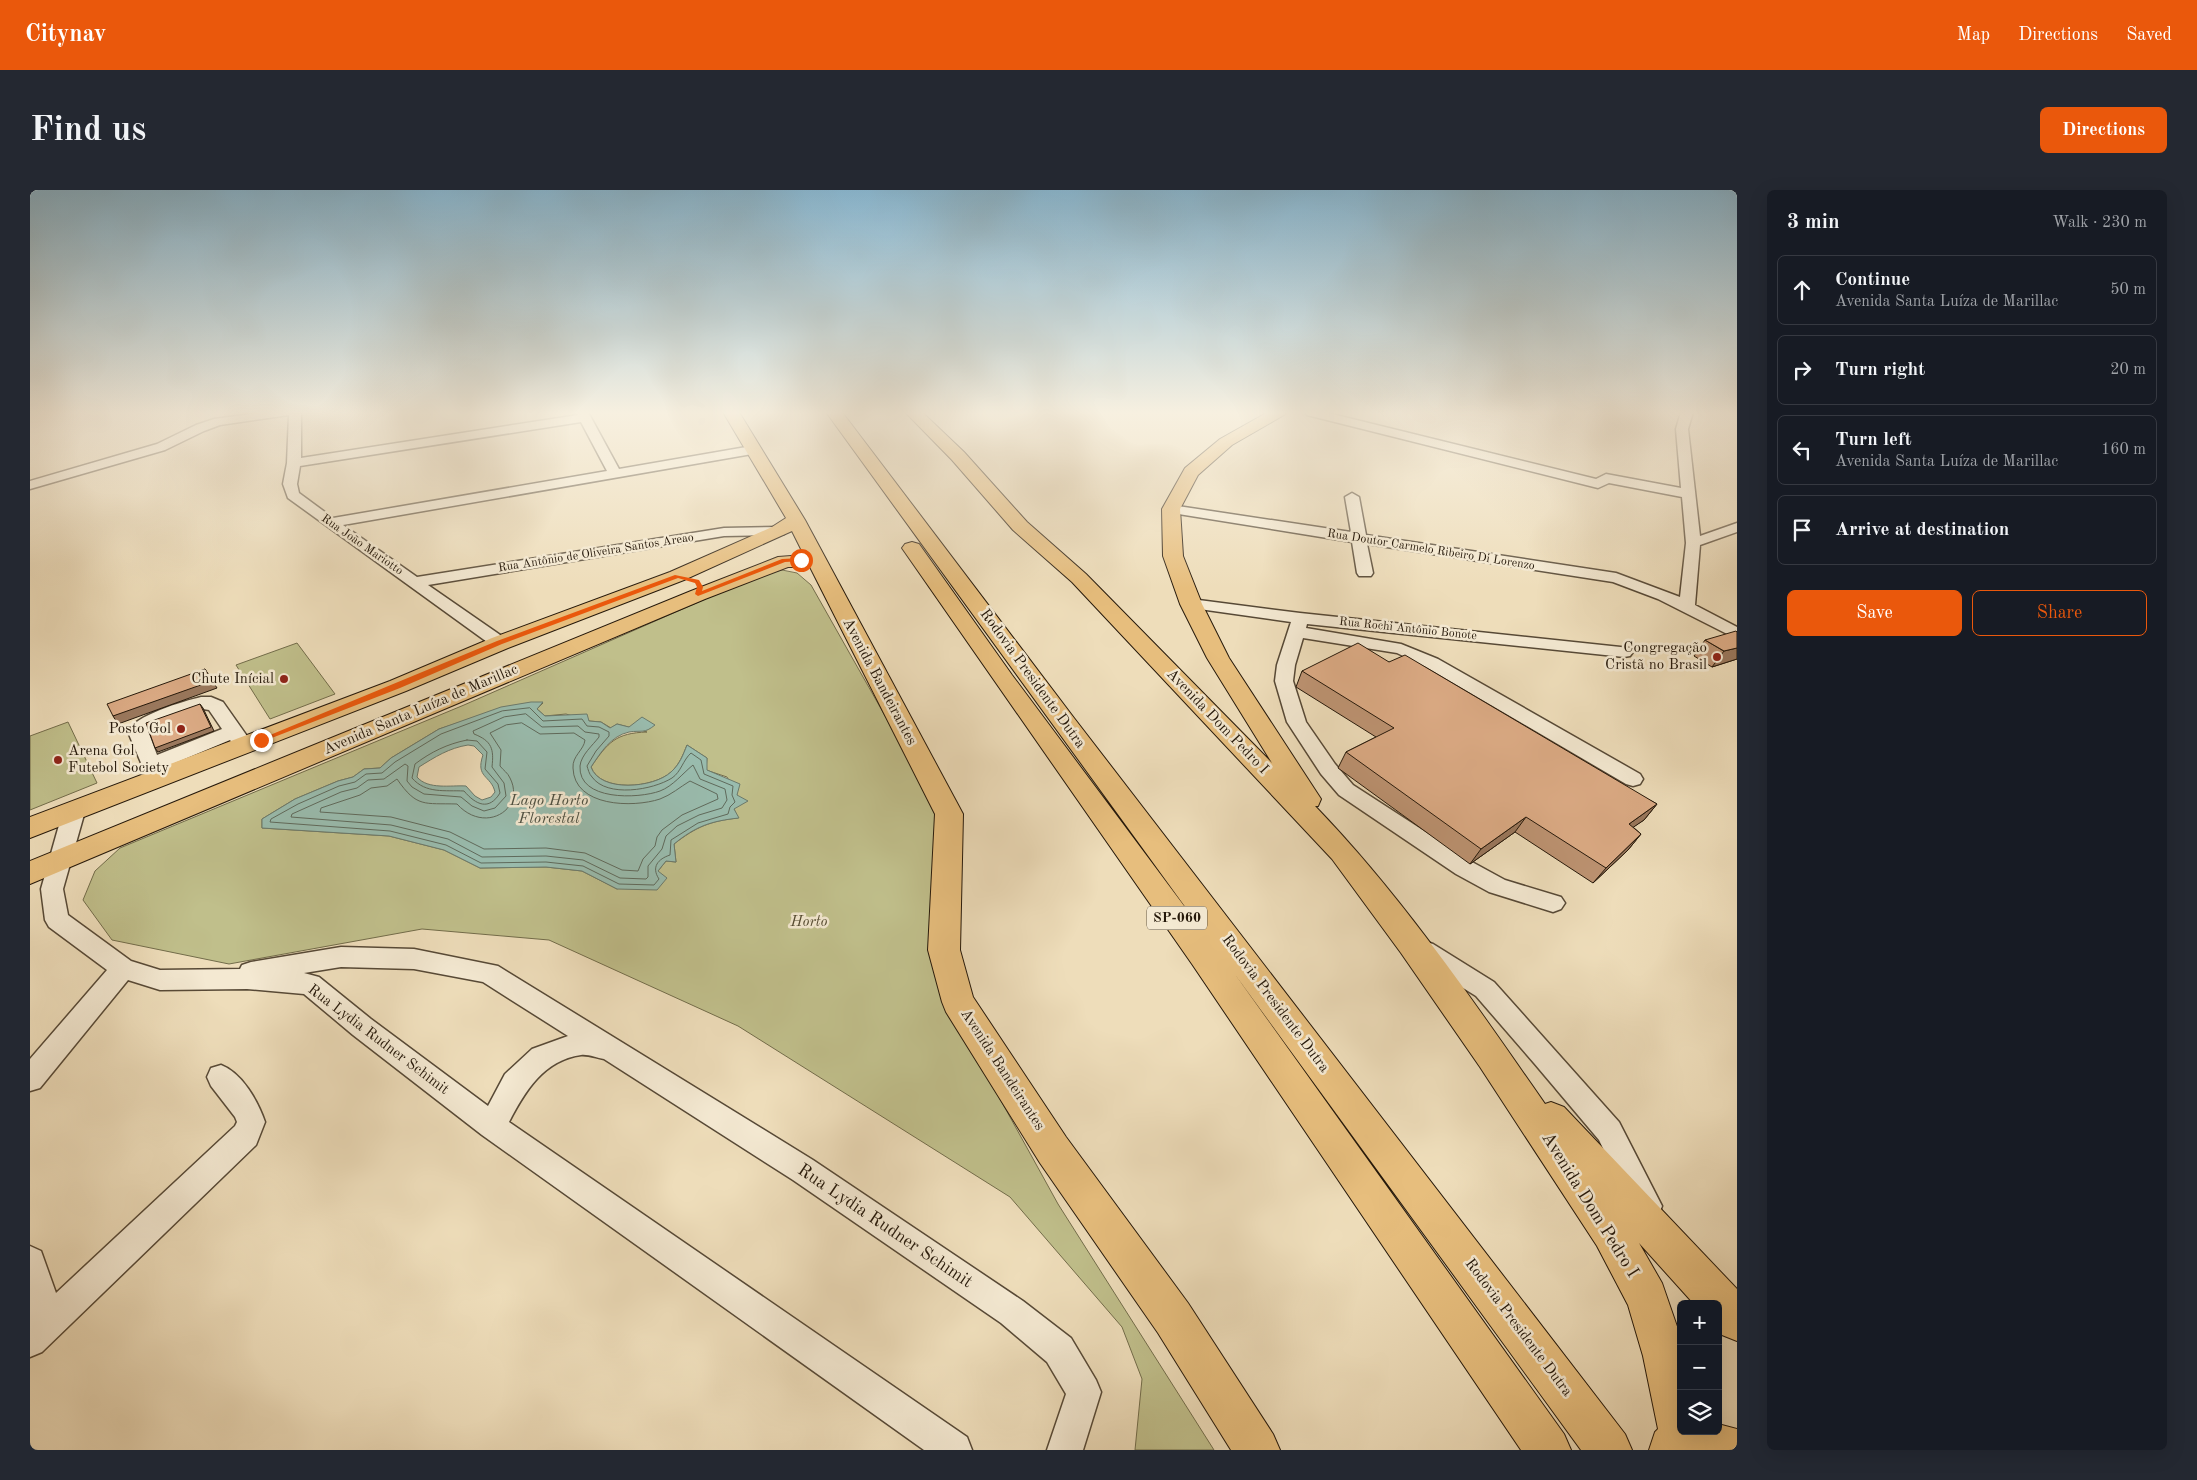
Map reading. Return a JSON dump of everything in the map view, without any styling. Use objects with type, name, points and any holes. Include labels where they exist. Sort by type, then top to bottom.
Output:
[{"type":"main road","name":"Avenida Bandeirantes","points":[[762,471],[787,526],[815,561],[950,814],[944,950],[958,1002],[1053,1150],[1173,1318],[1257,1450]]},
{"type":"main road","name":"Rodovia Presidente Dutra","points":[[858,471],[1004,680],[1203,955],[1548,1450]]},
{"type":"main road","name":"Rodovia Presidente Dutra","points":[[875,471],[1610,1450]]},
{"type":"main road","points":[[883,471],[913,520]]},
{"type":"main road","name":"Avenida Dom Pedro I","points":[[971,471],[1020,526],[1079,578],[1342,852],[1412,944],[1492,1056],[1611,1232],[1647,1298],[1665,1356],[1676,1402],[1676,1444],[1731,1450]]},
{"type":"main road","points":[[1192,471],[1171,509],[1173,556],[1191,604],[1218,658],[1342,852]]},
{"type":"main road","name":"Avenida Santa Luíza de Marillac","points":[[30,828],[74,811],[154,772],[239,739],[398,686],[500,643],[677,576],[787,526]]},
{"type":"main road","name":"Avenida Santa Luíza de Marillac","points":[[30,873],[698,594],[784,561],[815,561]]},
{"type":"main road","points":[[677,576],[697,581],[700,587],[698,594]]},
{"type":"main road","name":"Avenida Dom Pedro I","points":[[1492,1056],[1737,1320]]},
{"type":"street","points":[[30,485],[79,471]]},
{"type":"street","name":"Rua João Mariotto","points":[[293,471],[290,484],[294,495],[330,523],[500,643]]},
{"type":"street","points":[[330,523],[628,471]]},
{"type":"street","points":[[1545,471],[1598,484],[1606,478],[1688,494]]},
{"type":"street","points":[[1686,471],[1693,543],[1687,605]]},
{"type":"street","points":[[1352,497],[1365,573]]},
{"type":"street","name":"Rua Doutor Carmelo Ribeiro Di Lorenzo","points":[[1171,509],[1616,578],[1687,605],[1737,634]]},
{"type":"street","name":"Rua Antônio de Oliveira Santos Areao","points":[[414,582],[724,532],[787,526]]},
{"type":"street","points":[[1693,543],[1737,527]]},
{"type":"street","name":"Rua Rochi Antônio Bonote","points":[[1191,604],[1299,625],[1624,652]]},
{"type":"street","points":[[1553,903],[1497,886],[1464,868],[1346,790],[1328,769],[1296,722],[1284,681],[1286,665],[1299,625],[1401,649],[1432,663],[1633,779]]},
{"type":"street","points":[[154,772],[138,732],[139,728],[146,723],[201,703],[211,703],[216,706],[239,739]]},
{"type":"street","points":[[30,1079],[123,968],[57,920],[52,888],[74,811]]},
{"type":"street","points":[[1412,944],[1485,990],[1609,1131],[1665,1242]]},
{"type":"street","name":"Rua Lydia Rudner Schimit","points":[[123,968],[160,980],[206,980],[248,975],[341,957],[414,959],[489,973],[803,1170],[1012,1312],[1058,1350],[1084,1392],[1065,1450]]},
{"type":"street","name":"Rua Lydia Rudner Schimit","points":[[248,975],[310,984],[362,1027],[492,1126],[954,1450]]},
{"type":"street","name":"Rua Lydia Rudner Schimit","points":[[492,1126],[515,1084],[541,1057],[582,1043],[612,1050]]},
{"type":"street","points":[[39,1331],[246,1135],[251,1122],[247,1110],[221,1077]]},
{"type":"street","points":[[30,1262],[39,1331]]},
{"type":"green space","name":"Horto","points":[[782,570],[797,573],[811,585],[940,813],[952,1012],[1058,1204],[1214,1450],[1135,1450],[1142,1379],[1122,1327],[1010,1197],[738,1026],[549,940],[422,929],[229,964],[112,940],[83,900],[95,871],[120,848],[464,705],[760,575]],"holes":[[[543,703],[537,709],[545,716],[566,714],[589,721],[601,722],[611,728],[617,724],[647,732],[628,734],[614,740],[591,767],[596,775],[605,781],[616,784],[641,784],[653,782],[663,777],[676,766],[687,745],[707,758],[706,770],[727,777],[737,795],[734,809],[738,818],[711,823],[689,833],[674,844],[676,862],[666,861],[658,871],[617,889],[582,871],[546,867],[480,868],[444,850],[389,836],[262,828],[262,819],[295,799],[338,781],[353,777],[364,769],[380,768],[391,758],[439,729],[470,719]]]},
{"type":"green space","name":"Chute Inícial","points":[[297,643],[335,694],[270,719],[236,665]]},
{"type":"green space","name":"Arena Gol Futebol Society","points":[[68,722],[97,783],[30,810],[30,736]]},
{"type":"water","name":"Lago Horto Florestal","points":[[543,702],[537,709],[545,716],[587,714],[589,721],[601,722],[610,728],[617,724],[629,727],[642,717],[655,725],[645,731],[623,734],[612,741],[591,767],[596,775],[605,781],[616,784],[628,785],[653,782],[674,769],[687,745],[707,758],[707,770],[740,784],[737,795],[748,801],[734,809],[739,818],[704,825],[674,844],[676,862],[666,861],[658,871],[667,878],[657,890],[617,889],[582,871],[546,867],[480,868],[444,850],[389,836],[262,828],[262,819],[295,799],[338,781],[353,777],[364,769],[380,768],[391,758],[439,729],[501,707]],"holes":[[[461,746],[474,746],[483,755],[481,762],[482,772],[493,786],[495,792],[491,797],[482,800],[475,796],[466,786],[427,784],[417,777],[419,767],[437,756]]]},
{"type":"building","points":[[1736,631],[1737,648],[1724,651],[1705,640]]},
{"type":"building","points":[[1358,643],[1389,662],[1405,655],[1657,804],[1629,824],[1641,834],[1606,868],[1526,817],[1481,849],[1346,752],[1394,728],[1302,671]]},
{"type":"building","points":[[205,669],[212,681],[113,716],[107,704]]},
{"type":"building","name":"Posto Gol","points":[[200,704],[211,727],[155,748],[146,723]]},
{"type":"place","name":"Congregação Cristã no Brasil","points":[[1717,657]]},
{"type":"place","name":"Chute Inícial","points":[[284,679]]},
{"type":"place","name":"Posto Gol","points":[[181,729]]},
{"type":"place","name":"Arena Gol Futebol Society","points":[[58,760]]},
{"type":"route","points":[[261,740],[500,643],[677,576],[688,577],[697,581],[700,587],[698,594],[784,561],[801,560]]}]
